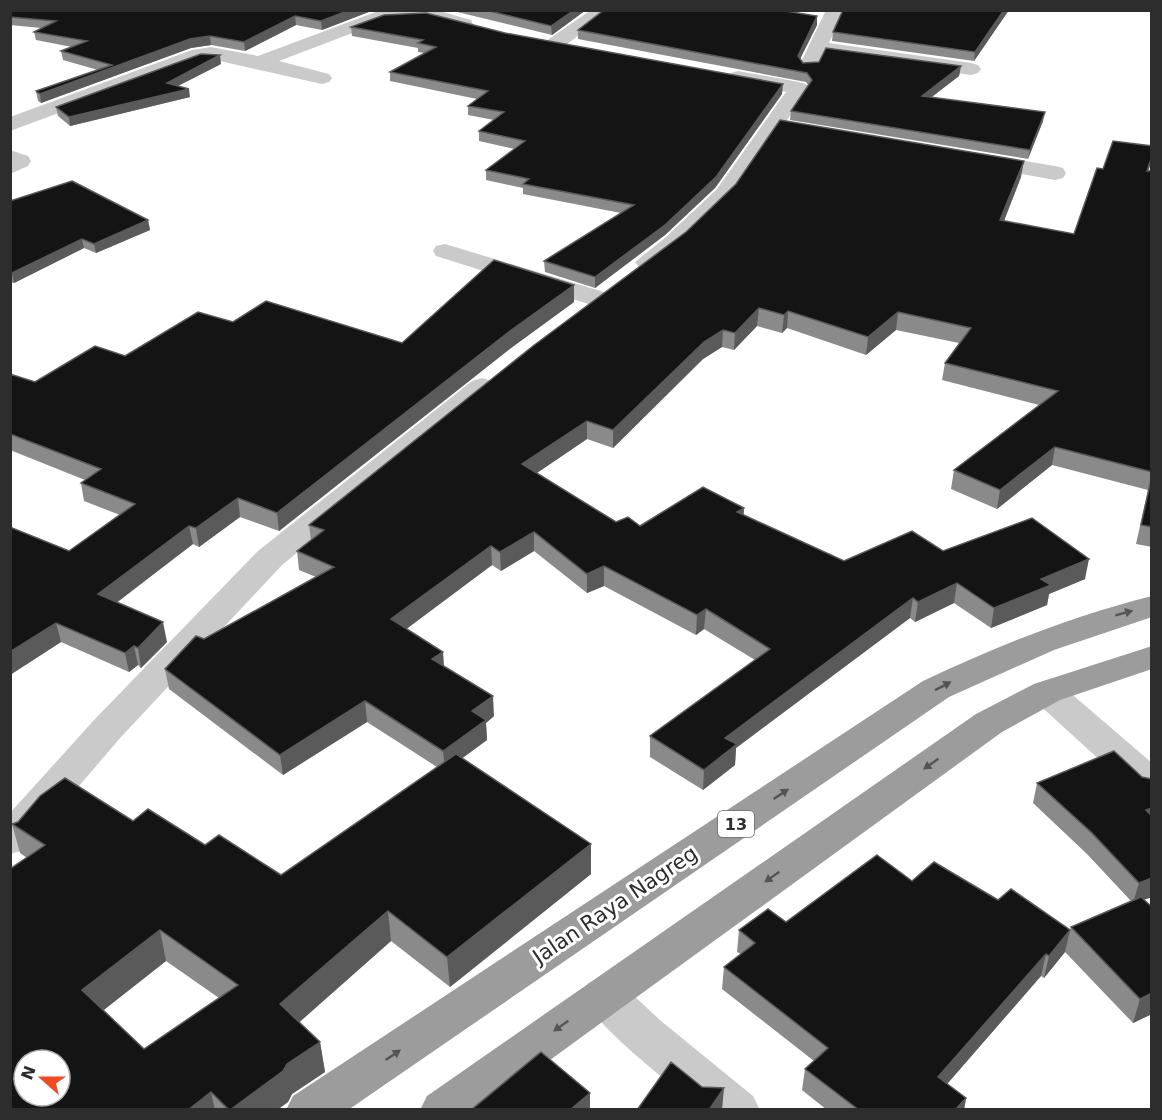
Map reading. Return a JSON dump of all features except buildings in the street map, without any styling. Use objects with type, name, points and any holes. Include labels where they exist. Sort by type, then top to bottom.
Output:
[{"type":"highway","name":"Jalan Raya Nagreg","points":[[310,1110],[936,689],[1008,654],[1098,620],[1152,606]]},
{"type":"highway","points":[[444,1110],[989,723],[1047,692],[1152,657]]},
{"type":"street","points":[[590,49],[546,41],[604,10]]},
{"type":"street","points":[[266,63],[265,60],[268,58],[381,16],[420,12],[491,31]]},
{"type":"street","points":[[569,321],[675,242],[725,194],[783,128],[798,88],[818,47],[826,15]]},
{"type":"street","points":[[818,47],[971,69]]},
{"type":"street","points":[[10,125],[129,78],[199,54],[215,54],[266,63],[322,78]]},
{"type":"street","points":[[718,73],[798,88]]},
{"type":"street","points":[[10,157],[20,161],[10,167]]},
{"type":"street","points":[[961,157],[1055,173]]},
{"type":"street","points":[[445,251],[612,289]]},
{"type":"street","points":[[10,840],[108,728],[270,558],[504,370]]},
{"type":"street","points":[[1047,692],[1152,785]]},
{"type":"street","points":[[604,996],[645,1034],[736,1110]]}]
